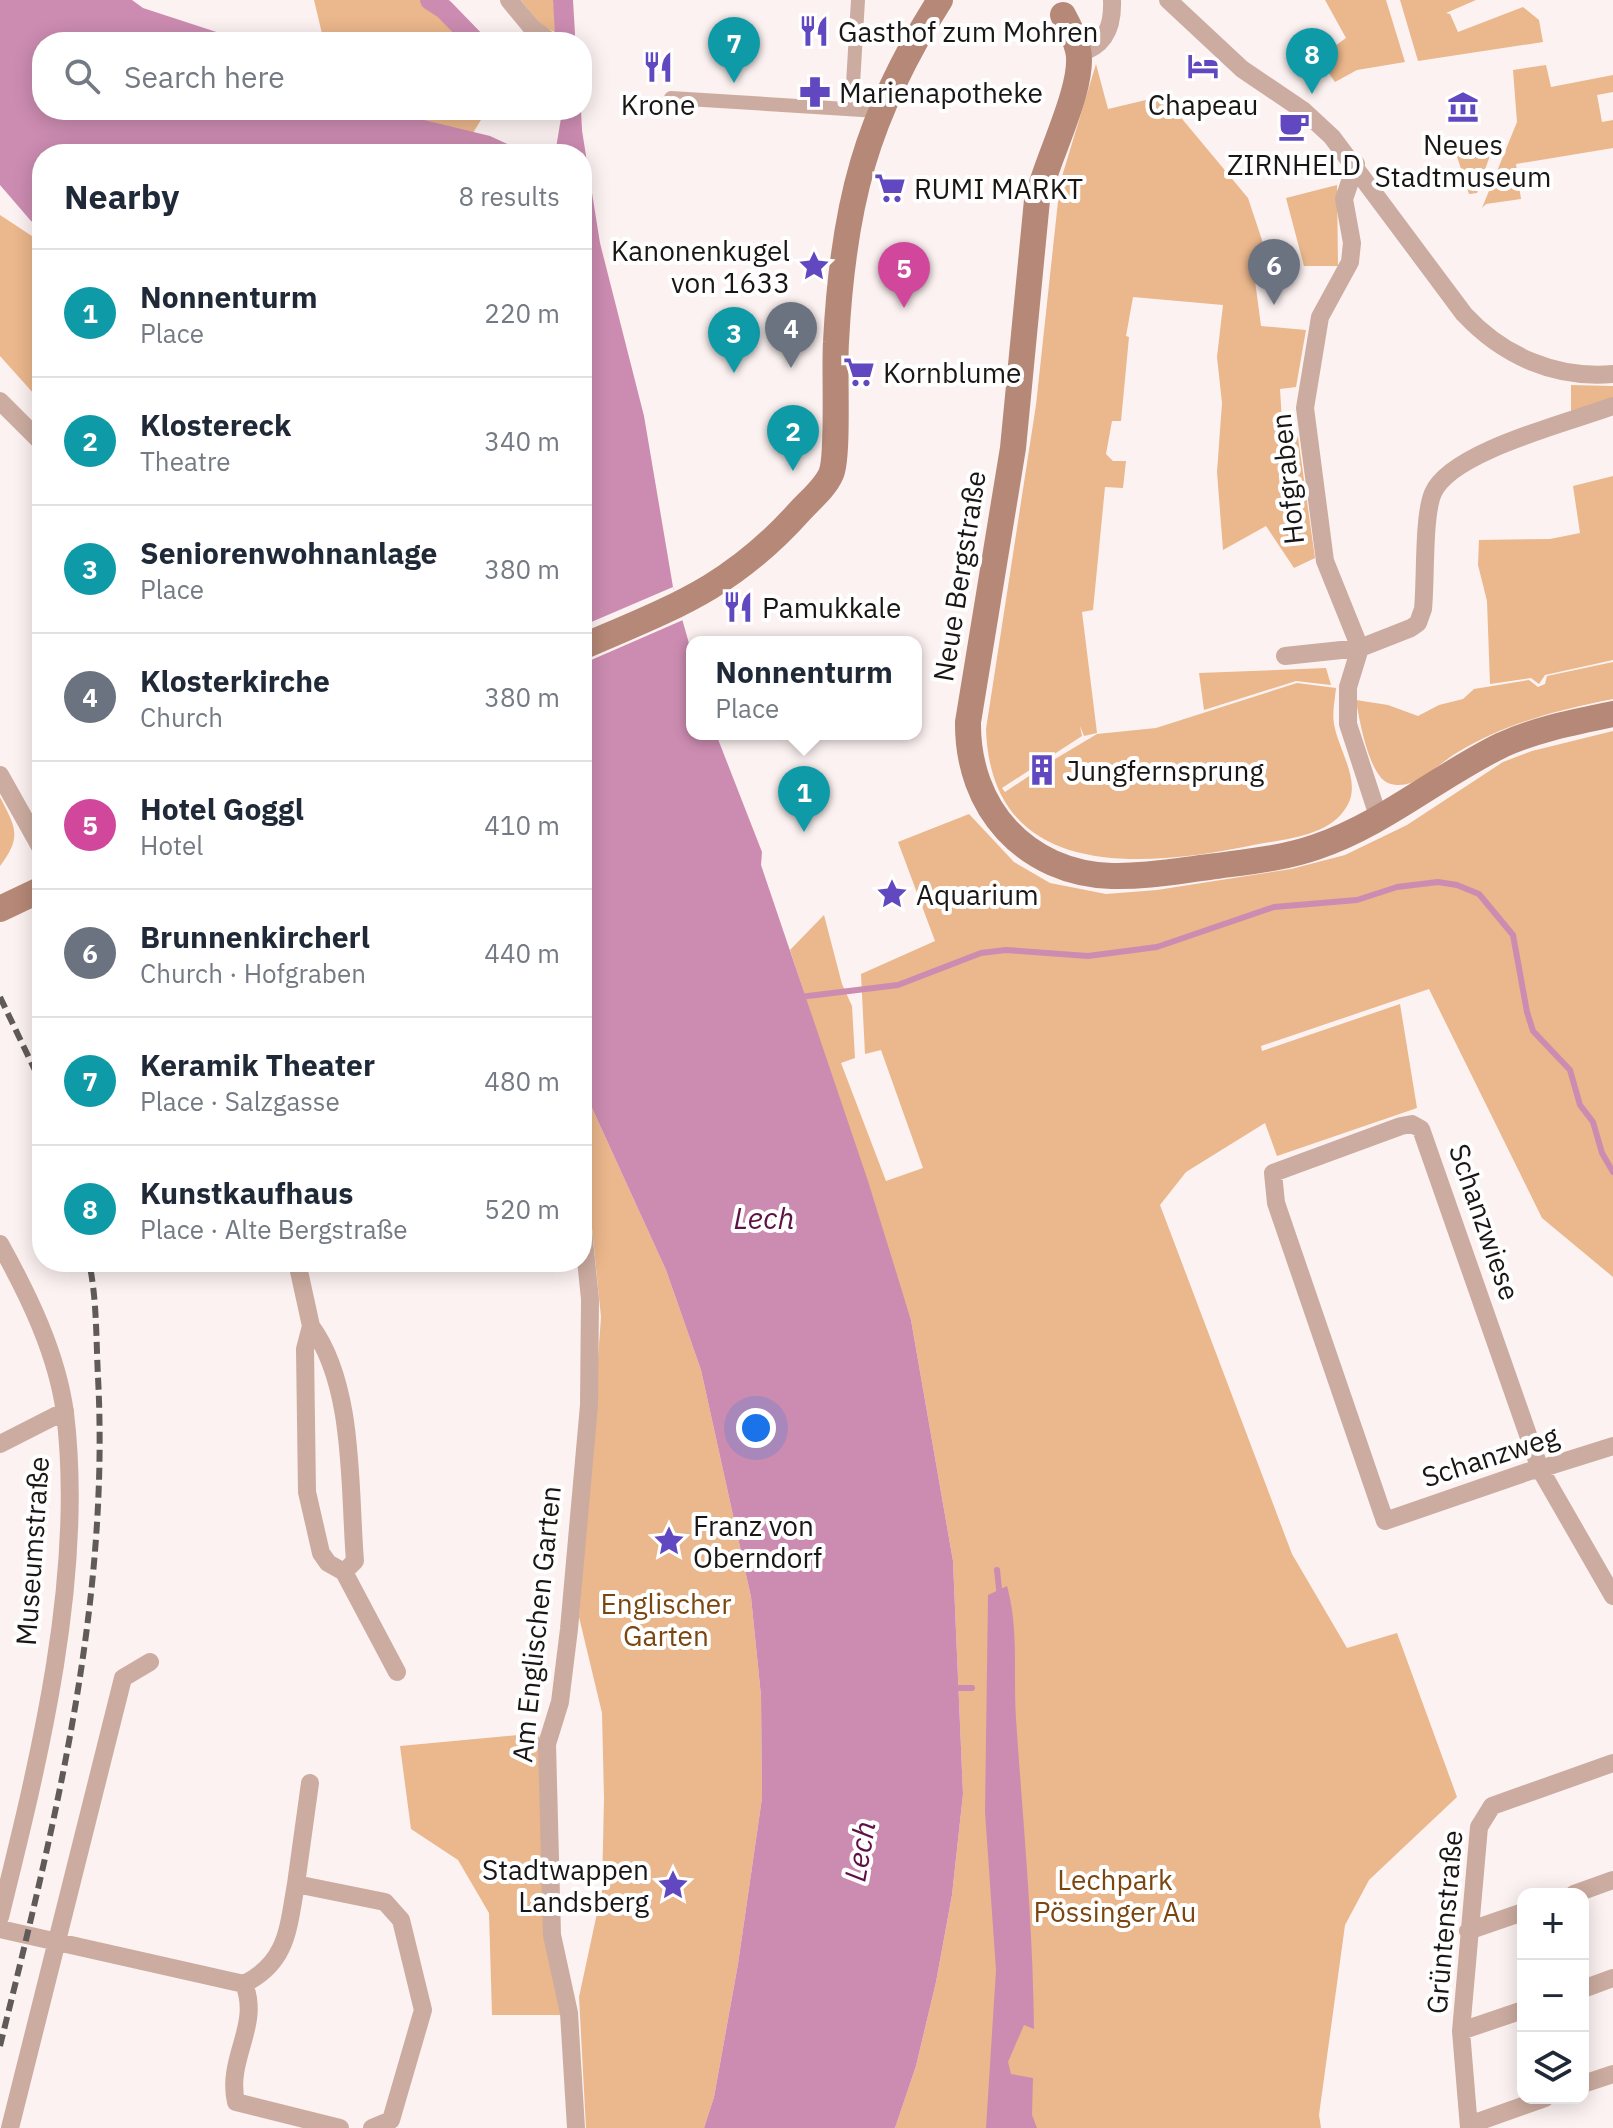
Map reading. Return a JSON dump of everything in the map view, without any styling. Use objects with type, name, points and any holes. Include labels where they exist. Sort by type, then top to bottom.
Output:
[{"type":"main road","points":[[592,643],[678,606],[749,563],[831,475],[836,344],[848,217],[870,110],[940,0]]},
{"type":"main road","points":[[1063,15],[1079,53]]},
{"type":"main road","name":"Neue Bergstraße","points":[[1079,53],[1073,96],[1046,164],[1037,200],[1013,448],[970,702],[968,744],[981,796],[1003,829],[1034,854],[1067,869],[1109,876],[1159,873],[1270,858],[1312,849],[1379,819],[1512,741],[1613,714]]},
{"type":"main road","points":[[0,909],[32,894]]},
{"type":"street","points":[[509,0],[537,32]]},
{"type":"street","points":[[858,0],[853,84],[870,110]]},
{"type":"street","points":[[1079,53],[1091,50],[1110,29],[1112,0]]},
{"type":"street","points":[[1168,0],[1242,69],[1313,118],[1356,164],[1464,314],[1487,338],[1521,357],[1550,368],[1585,374],[1613,374]]},
{"type":"street","points":[[671,98],[870,110]]},
{"type":"street","name":"Hofgraben","points":[[1356,164],[1344,199],[1352,243],[1350,262],[1320,317],[1305,408],[1325,561],[1360,648]]},
{"type":"street","points":[[0,401],[32,433]]},
{"type":"street","points":[[1285,656],[1360,648],[1411,628],[1421,616],[1430,503],[1439,483],[1494,447],[1613,406]]},
{"type":"street","points":[[1360,648],[1348,688],[1348,724],[1379,819]]},
{"type":"street","points":[[0,775],[32,832]]},
{"type":"street","name":"Schanzwiese","points":[[1385,1521],[1271,1178],[1277,1170],[1401,1126],[1418,1125],[1429,1146],[1540,1469]]},
{"type":"street","name":"Museumstraße","points":[[0,1244],[25,1288],[55,1368],[65,1411],[69,1494],[56,1640],[32,1792],[0,1917]]},
{"type":"street","points":[[299,1272],[311,1326],[327,1348],[341,1401],[355,1561],[344,1572]]},
{"type":"street","name":"Am Englischen Garten","points":[[576,2128],[569,2013],[552,1935],[547,1744],[560,1702],[589,1405],[591,1325],[586,1272]]},
{"type":"street","points":[[311,1326],[305,1349],[307,1492],[321,1553],[328,1563],[344,1572],[397,1672]]},
{"type":"street","points":[[0,1444],[65,1411]]},
{"type":"street","name":"Schanzweg","points":[[1385,1521],[1613,1446]]},
{"type":"street","points":[[1540,1469],[1613,1596]]},
{"type":"street","points":[[10,2128],[123,1678],[150,1662]]},
{"type":"street","name":"Grüntenstraße","points":[[1469,2126],[1461,2031],[1468,1931],[1479,1827],[1483,1815],[1492,1806],[1613,1763]]},
{"type":"street","points":[[0,1929],[244,1984],[263,1975],[281,1952],[296,1884],[310,1783]]},
{"type":"street","points":[[1589,1889],[1613,1880]]},
{"type":"street","points":[[296,1884],[385,1902],[401,1920],[423,2010],[391,2120],[372,2128]]},
{"type":"street","points":[[1468,1931],[1517,1914]]},
{"type":"street","points":[[1589,1987],[1613,1978]]},
{"type":"street","points":[[244,1984],[252,2004],[232,2082],[236,2102],[340,2128]]},
{"type":"street","points":[[1461,2031],[1517,2012]]},
{"type":"street","points":[[1589,2082],[1613,2074]]},
{"type":"street","points":[[1469,2126],[1529,2104]]},
{"type":"green space","points":[[314,0],[426,0],[444,11],[464,32],[322,32]]},
{"type":"green space","points":[[521,0],[553,0],[557,32],[541,26]]},
{"type":"green space","points":[[1325,0],[1386,0],[1405,62],[1357,70],[1335,82],[1318,58],[1346,38]]},
{"type":"green space","points":[[1400,0],[1476,0],[1446,13],[1450,14],[1458,32],[1523,7],[1539,20],[1543,42],[1418,61]]},
{"type":"green space","points":[[1096,64],[1108,109],[1163,96],[1248,198],[1272,270],[1254,273],[1261,326],[1306,330],[1296,387],[1280,389],[1283,438],[1298,437],[1315,558],[1294,568],[1266,526],[1223,550],[1217,472],[1222,403],[1217,357],[1223,305],[1133,297],[1126,336],[1129,337],[1121,421],[1112,421],[1106,454],[1113,461],[1126,461],[1123,488],[1105,487],[1093,610],[1082,612],[1097,733],[1084,736],[1080,726],[1082,736],[1002,788],[1005,792],[1032,774],[1041,777],[1046,772],[1045,765],[1097,734],[1156,728],[1297,683],[1336,688],[1334,724],[1351,776],[1351,797],[1339,817],[1329,825],[1289,839],[1162,858],[1119,858],[1078,852],[1042,838],[1014,814],[994,778],[986,729],[1036,405],[1060,183]]},
{"type":"green space","points":[[1546,65],[1551,87],[1613,75],[1613,92],[1597,95],[1602,122],[1613,120],[1613,148],[1516,164],[1521,199],[1486,204],[1482,208],[1517,122],[1513,70]]},
{"type":"green space","points":[[422,120],[481,120],[473,133]]},
{"type":"green space","points":[[1496,138],[1477,193],[1469,194],[1453,144]]},
{"type":"green space","points":[[1337,185],[1338,266],[1304,266],[1286,198]]},
{"type":"green space","points":[[0,215],[32,236],[32,392],[0,356]]},
{"type":"green space","points":[[1571,385],[1613,386],[1613,398],[1571,414]]},
{"type":"green space","points":[[1613,476],[1613,660],[1545,675],[1539,684],[1531,678],[1490,684],[1487,601],[1478,565],[1479,540],[1550,539],[1580,533],[1573,486]]},
{"type":"green space","points":[[1613,662],[1613,699],[1514,725],[1458,752],[1416,781],[1398,785],[1388,783],[1381,778],[1370,758],[1356,700],[1388,705],[1418,716],[1439,705],[1463,699],[1474,689],[1529,680],[1538,687],[1545,684],[1547,676]]},
{"type":"green space","points":[[1326,668],[1331,685],[1296,681],[1204,710],[1199,673]]},
{"type":"green space","name":"Lechpark Pössinger Au","points":[[1613,731],[1613,1277],[1542,1218],[1429,989],[1261,1046],[1262,1051],[1400,1004],[1417,1108],[1277,1156],[1265,1123],[1186,1172],[1160,1205],[1292,1554],[1347,1648],[1397,1633],[1457,1797],[1369,1880],[1345,1925],[1319,2115],[1321,2128],[895,2128],[916,2066],[936,1982],[952,1895],[963,1794],[953,1561],[911,1320],[790,950],[824,915],[842,984],[852,1006],[855,1058],[841,1063],[886,1181],[923,1168],[881,1050],[865,1054],[861,974],[935,941],[898,842],[969,814],[1014,862],[1050,883],[1106,894],[1157,890],[1291,869],[1345,855],[1407,825],[1503,762],[1532,751]]},
{"type":"green space","points":[[0,797],[13,825],[14,840],[0,866]]},
{"type":"green space","name":"Englischer Garten","points":[[592,1108],[666,1270],[701,1370],[751,1597],[761,1696],[762,1798],[738,1964],[714,2097],[704,2128],[586,2128],[579,1997],[602,1890],[604,1798],[602,1713],[579,1617],[601,1317],[592,1228]]},
{"type":"green space","points":[[539,1733],[561,2015],[492,2015],[489,1913],[458,1860],[411,1829],[400,1746]]},
{"type":"water","points":[[0,0],[132,0],[143,8],[216,32],[32,32],[32,120],[424,120],[490,136],[507,144],[32,144],[32,222],[0,185]]},
{"type":"water","name":"Lech","points":[[561,120],[580,120],[584,144],[557,144]]},
{"type":"water","name":"Lech","points":[[592,193],[600,243],[644,416],[673,587],[687,636],[686,740],[718,740],[762,852],[761,865],[868,1181],[911,1320],[953,1561],[963,1794],[952,1895],[936,1982],[916,2066],[895,2128],[704,2128],[714,2097],[738,1964],[762,1798],[761,1696],[751,1597],[701,1370],[666,1270],[592,1108]]},
{"type":"water","points":[[1007,1586],[1014,1635],[1034,2029],[1024,2025],[1008,2062],[1011,2074],[1033,2078],[1032,2115],[1037,2128],[986,2128],[996,1970],[985,1812],[988,1595]]},
{"type":"pier","points":[[673,587],[683,620],[592,660],[592,622]]},
{"type":"waterway","points":[[430,0],[444,9],[466,32]]},
{"type":"waterway","points":[[563,0],[565,32]]},
{"type":"waterway","points":[[571,120],[573,144]]},
{"type":"waterway","points":[[800,997],[898,985],[981,953],[1006,950],[1088,956],[1157,947],[1274,907],[1357,900],[1397,887],[1438,882],[1457,885],[1479,894],[1513,935],[1533,1031],[1570,1070],[1580,1105],[1593,1122],[1602,1153],[1613,1172]]},
{"type":"waterway","points":[[997,1570],[1000,1598]]},
{"type":"waterway","points":[[951,1688],[972,1688]]},
{"type":"railway","points":[[0,997],[32,1064]]},
{"type":"railway","points":[[0,2046],[58,1798],[87,1631],[99,1462],[96,1319],[91,1272]]},
{"type":"place","name":"Gasthof zum Mohren","points":[[814,31]]},
{"type":"place","name":"Chapeau","points":[[1203,66]]},
{"type":"place","name":"Krone","points":[[658,67]]},
{"type":"place","name":"Keramik Theater","points":[[734,83]]},
{"type":"place","name":"Marienapotheke","points":[[815,92]]},
{"type":"place","name":"Kunstkaufhaus","points":[[1312,94]]},
{"type":"place","name":"Neues Stadtmuseum","points":[[1463,107]]},
{"type":"place","name":"ZIRNHELD","points":[[1294,126]]},
{"type":"place","name":"RUMI MARKT","points":[[890,188]]},
{"type":"place","name":"Kanonenkugel von 1633","points":[[814,266]]},
{"type":"place","name":"Brunnenkircherl","points":[[1274,305]]},
{"type":"place","name":"Hotel Goggl","points":[[904,308]]},
{"type":"place","name":"Klosterkirche","points":[[791,368]]},
{"type":"place","name":"Kornblume","points":[[859,372]]},
{"type":"place","name":"Seniorenwohnanlage","points":[[734,373]]},
{"type":"place","name":"Klostereck","points":[[793,471]]},
{"type":"place","name":"Pamukkale","points":[[738,607]]},
{"type":"place","name":"Jungfernsprung","points":[[1042,770]]},
{"type":"place","name":"Nonnenturm","points":[[804,832]]},
{"type":"place","name":"Aquarium","points":[[892,894]]},
{"type":"place","name":"Franz von Oberndorf","points":[[669,1541]]},
{"type":"place","name":"Stadtwappen Landsberg","points":[[673,1885]]}]
